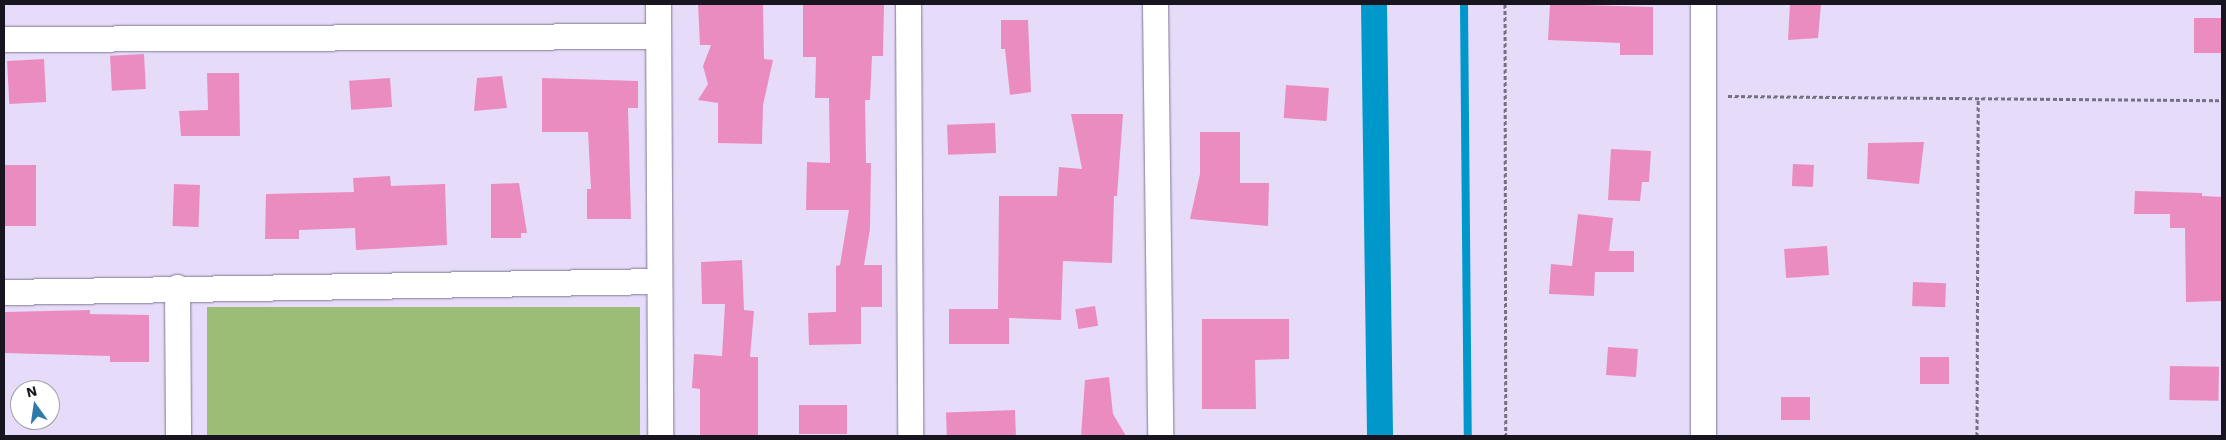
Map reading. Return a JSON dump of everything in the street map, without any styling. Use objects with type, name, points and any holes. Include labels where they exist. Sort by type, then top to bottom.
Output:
[{"type":"street","points":[[658,4],[660,436]]},
{"type":"street","points":[[908,4],[910,436]]},
{"type":"street","points":[[1155,4],[1160,436]]},
{"type":"street","points":[[1703,4],[1705,96],[1703,436]]},
{"type":"street","points":[[4,39],[658,36]]},
{"type":"street","points":[[4,292],[177,287],[659,281]]},
{"type":"street","points":[[177,287],[178,436]]},
{"type":"path","points":[[1506,4],[1506,436]]},
{"type":"path","points":[[1705,96],[2222,100]]},
{"type":"path","points":[[1977,436],[1978,98]]},
{"type":"green space","points":[[207,307],[640,307],[640,436],[207,436]]},
{"type":"building","points":[[698,4],[763,4],[764,59],[773,60],[763,105],[762,144],[718,143],[718,103],[698,100],[708,84],[703,66],[711,45],[700,45]]},
{"type":"building","points":[[803,4],[884,4],[883,56],[872,56],[870,100],[865,100],[866,163],[871,163],[870,229],[864,265],[882,265],[882,307],[861,307],[861,344],[809,345],[808,313],[836,312],[836,266],[840,265],[849,210],[806,210],[807,162],[830,163],[829,98],[815,98],[816,57],[803,57]]},
{"type":"building","points":[[1550,4],[1653,7],[1653,55],[1620,55],[1620,43],[1548,40]]},
{"type":"building","points":[[1790,4],[1821,4],[1818,38],[1788,40]]},
{"type":"building","points":[[2194,18],[2222,18],[2222,53],[2194,53]]},
{"type":"building","points":[[1001,20],[1028,20],[1031,92],[1010,95],[1005,49],[1001,49]]},
{"type":"building","points":[[144,54],[146,89],[112,91],[110,56]]},
{"type":"building","points":[[44,59],[46,102],[9,104],[7,61]]},
{"type":"building","points":[[207,73],[239,73],[240,136],[181,136],[179,111],[208,110]]},
{"type":"building","points":[[502,76],[507,108],[474,111],[477,78]]},
{"type":"building","points":[[390,78],[392,107],[351,110],[349,81]]},
{"type":"building","points":[[542,78],[638,81],[638,108],[628,108],[631,219],[587,219],[587,189],[591,189],[588,132],[542,132]]},
{"type":"building","points":[[1286,85],[1329,88],[1327,121],[1284,118]]},
{"type":"building","points":[[1071,114],[1123,114],[1117,196],[1114,196],[1112,263],[1063,261],[1061,320],[1009,318],[1009,344],[949,344],[949,309],[998,309],[999,196],[1057,196],[1059,167],[1082,169]]},
{"type":"building","points":[[995,123],[996,153],[948,155],[947,125]]},
{"type":"building","points":[[1200,132],[1240,132],[1240,183],[1269,183],[1268,226],[1190,219],[1200,174]]},
{"type":"building","points":[[1924,142],[1919,184],[1867,179],[1868,143]]},
{"type":"building","points":[[1611,149],[1651,151],[1649,182],[1642,182],[1640,201],[1608,200]]},
{"type":"building","points":[[1793,164],[1814,165],[1813,187],[1792,186]]},
{"type":"building","points":[[4,165],[36,165],[36,226],[4,226]]},
{"type":"building","points":[[390,176],[391,186],[445,184],[447,245],[356,250],[355,228],[299,230],[299,239],[265,239],[266,194],[354,192],[353,178]]},
{"type":"building","points":[[519,183],[527,233],[521,233],[521,238],[491,238],[491,184]]},
{"type":"building","points":[[174,184],[200,185],[199,227],[173,226]]},
{"type":"building","points":[[2135,191],[2202,193],[2202,196],[2222,197],[2222,301],[2186,302],[2185,228],[2170,228],[2170,214],[2134,214]]},
{"type":"building","points":[[1578,214],[1613,218],[1609,251],[1634,251],[1634,272],[1595,272],[1594,296],[1549,294],[1551,264],[1572,266]]},
{"type":"building","points":[[1827,246],[1829,275],[1786,278],[1784,249]]},
{"type":"building","points":[[742,260],[744,310],[754,311],[750,357],[758,357],[758,436],[700,436],[700,389],[692,388],[694,354],[722,356],[725,304],[702,304],[701,262]]},
{"type":"building","points":[[1913,282],[1946,283],[1945,307],[1912,306]]},
{"type":"building","points":[[1095,306],[1098,326],[1078,329],[1075,309]]},
{"type":"building","points":[[90,310],[90,314],[149,315],[149,362],[110,362],[110,356],[4,353],[5,312]]},
{"type":"building","points":[[1202,319],[1289,319],[1289,359],[1255,360],[1256,409],[1202,409]]},
{"type":"building","points":[[1608,347],[1638,349],[1636,377],[1606,375]]},
{"type":"building","points":[[1920,357],[1949,357],[1949,384],[1920,384]]},
{"type":"building","points":[[2170,366],[2219,367],[2218,401],[2169,400]]},
{"type":"building","points":[[1109,377],[1113,414],[1126,436],[1081,436],[1085,380]]},
{"type":"building","points":[[1781,397],[1810,397],[1810,420],[1781,420]]},
{"type":"building","points":[[799,405],[847,405],[847,434],[799,434]]},
{"type":"building","points":[[1015,410],[1016,436],[947,436],[946,412]]},
{"type":"waterway","points":[[1374,4],[1380,436]]},
{"type":"waterway","points":[[1464,4],[1468,436]]}]
